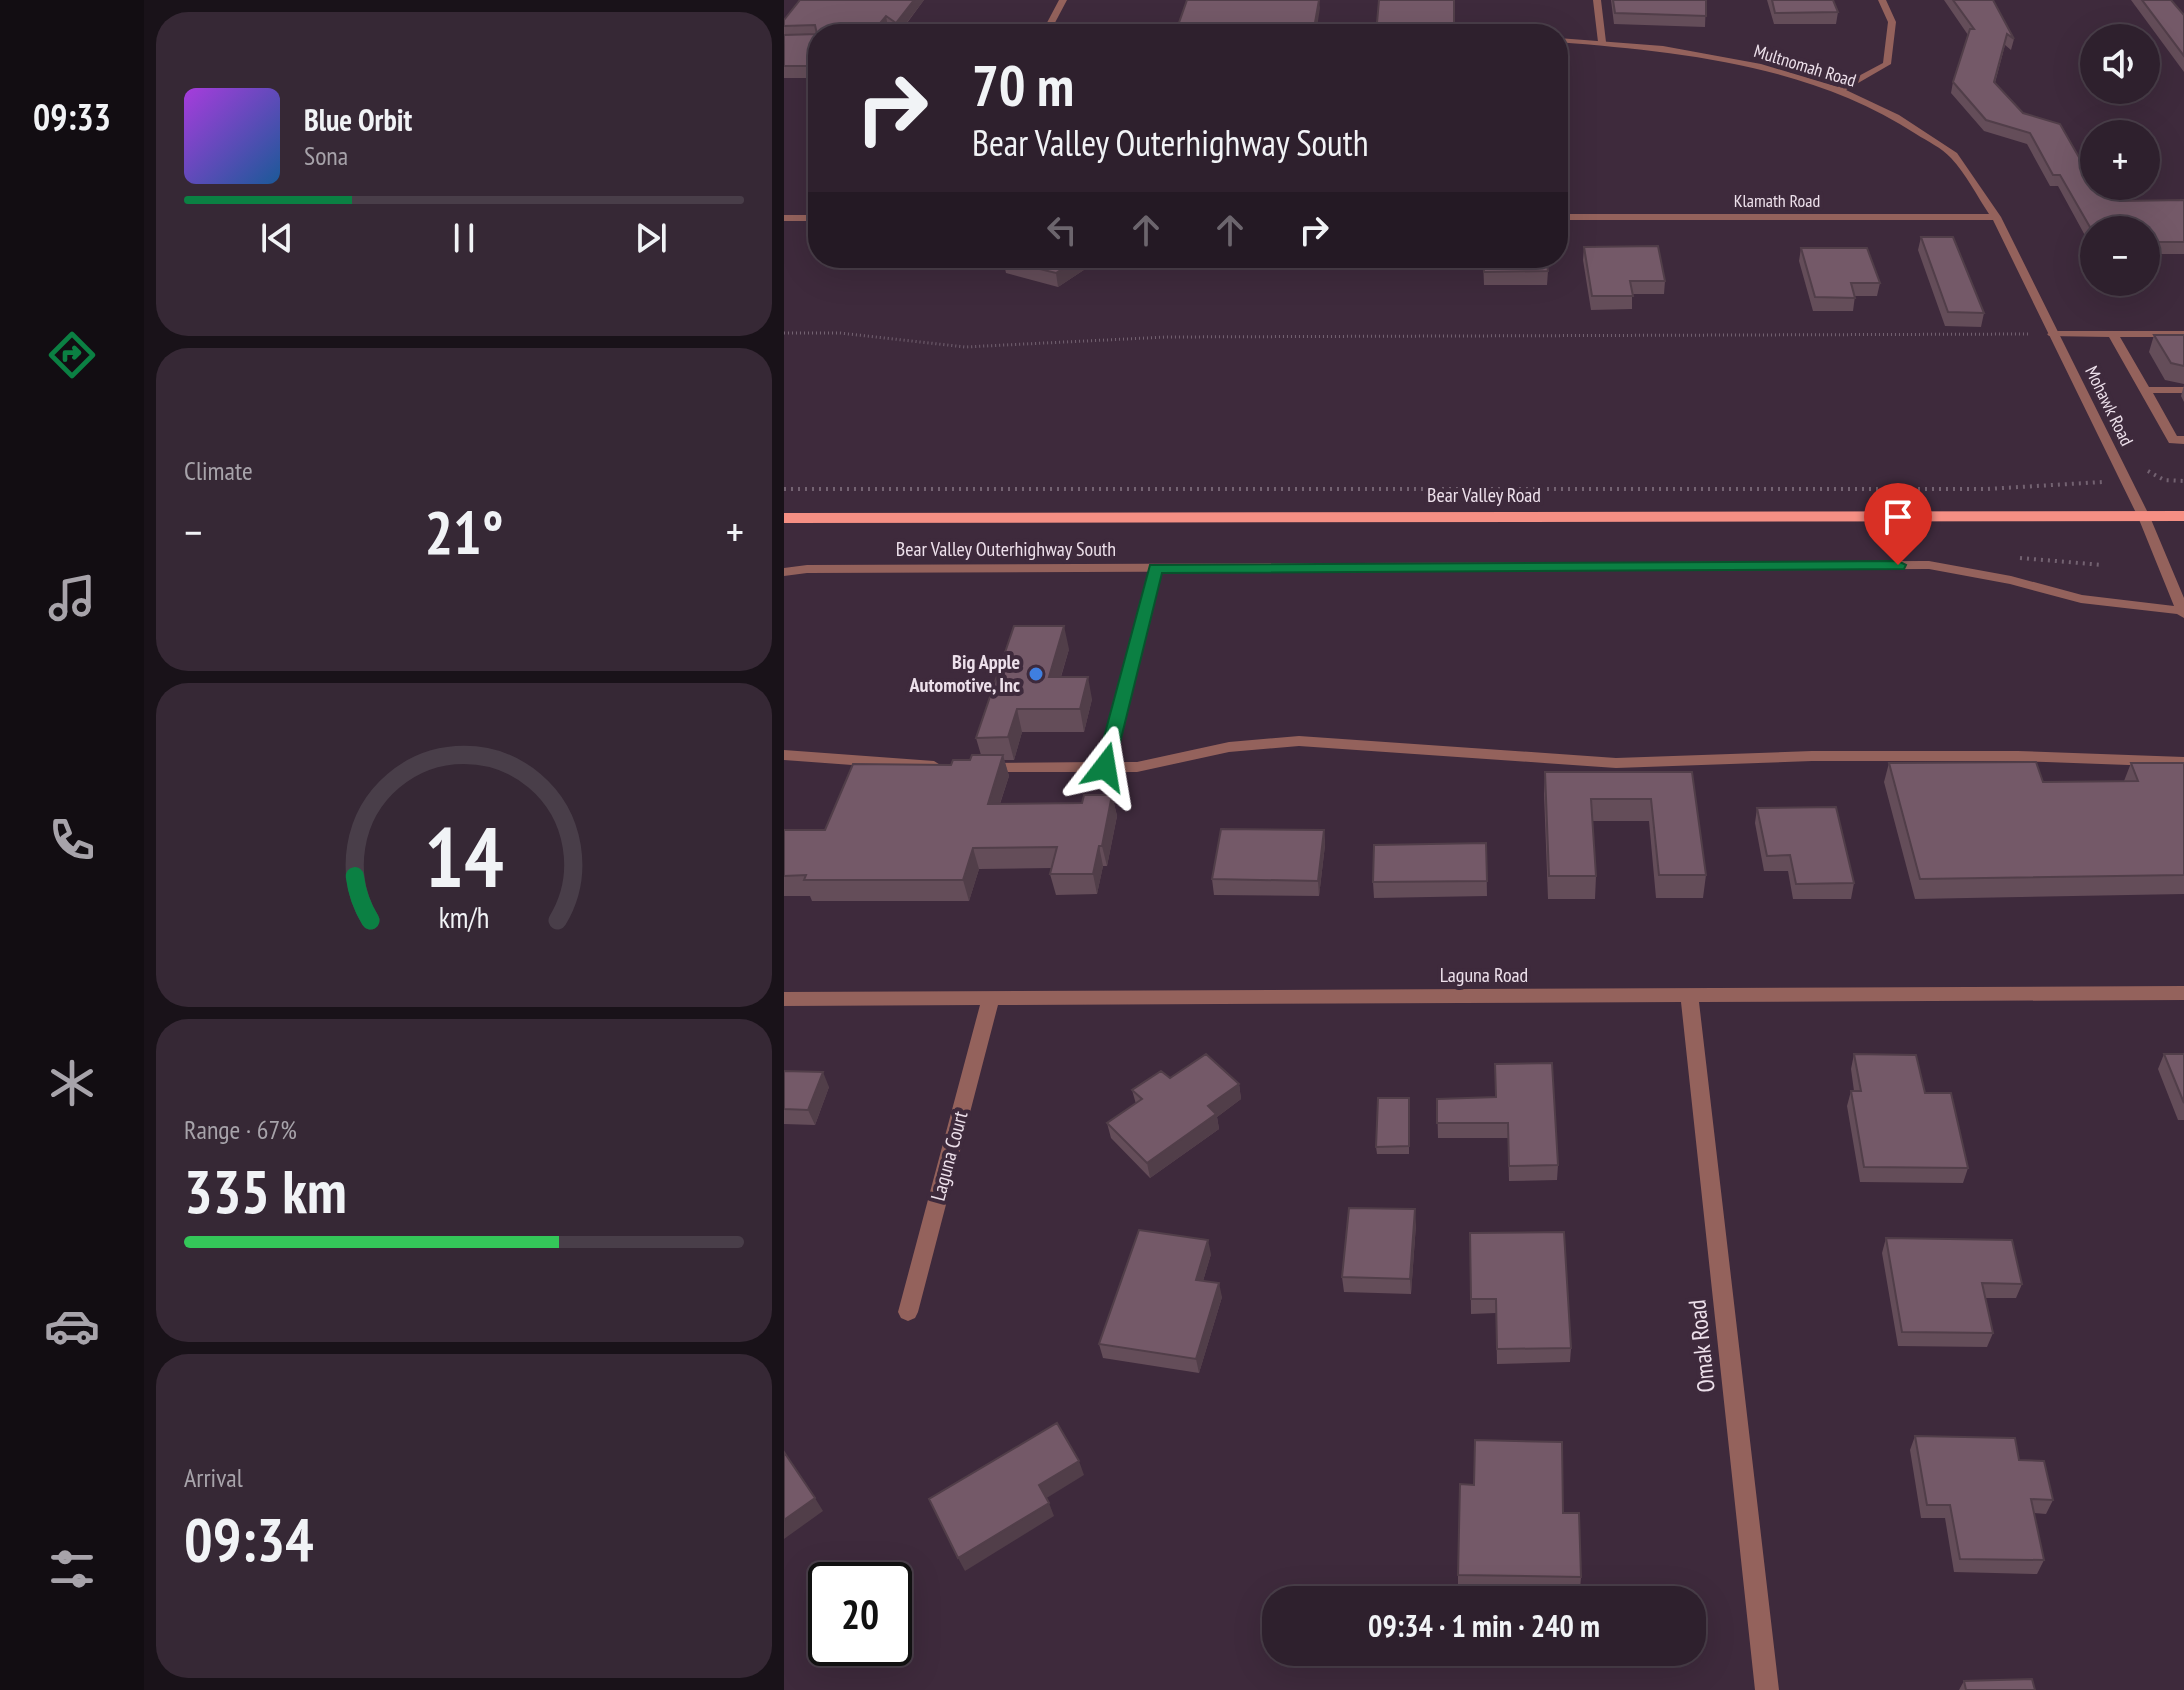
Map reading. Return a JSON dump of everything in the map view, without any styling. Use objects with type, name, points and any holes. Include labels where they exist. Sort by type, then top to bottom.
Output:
[{"type":"main road","name":"Bear Valley Road","points":[[784,518],[2184,516]]},
{"type":"street","points":[[1050,24],[1063,0]]},
{"type":"street","points":[[1597,0],[1602,42]]},
{"type":"street","points":[[1839,90],[1887,64],[1892,22],[1882,0]]},
{"type":"street","name":"Multnomah Road","points":[[1568,40],[1714,56],[1839,90],[1896,117],[1954,155],[1996,217]]},
{"type":"street","name":"Klamath Road","points":[[1568,217],[1996,217]]},
{"type":"street","name":"Mohawk Road","points":[[1996,217],[2144,517],[2184,612]]},
{"type":"street","points":[[784,218],[808,218]]},
{"type":"street","points":[[2053,334],[2184,334]]},
{"type":"street","points":[[2113,334],[2173,440],[2184,440]]},
{"type":"street","points":[[2145,390],[2184,390]]},
{"type":"street","name":"Bear Valley Outerhighway South","points":[[784,572],[807,569],[1929,565],[2011,580],[2081,599],[2184,612]]},
{"type":"street","points":[[1105,767],[1156,568]]},
{"type":"street","points":[[970,768],[1137,767],[1229,747],[1299,741],[1616,763],[1812,756],[2018,756],[2184,762]]},
{"type":"street","points":[[784,755],[954,767]]},
{"type":"street","name":"Laguna Road","points":[[784,999],[2184,993]]},
{"type":"street","name":"Omak Road","points":[[1689,995],[1767,1690]]},
{"type":"street","name":"Laguna Court","points":[[908,1312],[990,1000]]},
{"type":"path","points":[[784,333],[840,333],[965,347],[1166,337],[2034,337]]},
{"type":"path","points":[[784,489],[1987,489],[2091,485],[2105,479]]},
{"type":"building","points":[[800,0],[914,0],[896,23],[886,16],[879,24],[784,26],[784,20]]},
{"type":"building","points":[[1187,0],[1319,0],[1315,24],[1179,24]]},
{"type":"building","points":[[1379,0],[1454,0],[1454,24],[1377,24]]},
{"type":"building","points":[[1613,0],[1706,0],[1706,16],[1615,13]]},
{"type":"building","points":[[1772,0],[1833,0],[1838,12],[1775,13]]},
{"type":"building","points":[[1953,0],[1993,0],[2014,39],[2007,34],[1994,82],[2023,113],[2060,124],[2080,159],[2080,200],[2184,200],[2184,242],[2160,242],[2160,216],[2084,216],[2060,175],[2053,175],[2030,133],[1986,120],[1953,82],[1970,29],[1974,29]]},
{"type":"building","points":[[2142,0],[2171,0],[2184,15],[2184,56]]},
{"type":"building","points":[[808,34],[808,66],[784,66],[784,35]]},
{"type":"building","points":[[1921,237],[1953,237],[1984,313],[1948,312]]},
{"type":"building","points":[[1658,246],[1665,281],[1630,281],[1633,296],[1592,296],[1584,247]]},
{"type":"building","points":[[1801,248],[1867,248],[1880,283],[1851,283],[1855,298],[1815,297]]},
{"type":"building","points":[[1036,268],[1064,268],[1056,273]]},
{"type":"building","points":[[1484,268],[1548,268],[1548,271],[1484,272]]},
{"type":"building","points":[[2154,335],[2184,335],[2184,366],[2171,363]]},
{"type":"building","points":[[1014,626],[1064,626],[1049,677],[1088,677],[1080,709],[1017,709],[1008,737],[976,738]]},
{"type":"building","points":[[972,755],[1003,755],[988,804],[1082,803],[1084,795],[1112,795],[1093,874],[1050,874],[1057,847],[973,848],[963,880],[804,880],[806,875],[784,876],[784,830],[825,830],[853,764],[951,765],[953,760],[970,760]]},
{"type":"building","points":[[2036,762],[2043,782],[2138,781],[2131,763],[2184,763],[2184,875],[1920,879],[1889,763]]},
{"type":"building","points":[[1545,772],[1692,772],[1706,875],[1659,875],[1651,799],[1591,799],[1596,876],[1549,876]]},
{"type":"building","points":[[1836,807],[1854,883],[1796,884],[1790,855],[1767,856],[1757,808]]},
{"type":"building","points":[[1221,829],[1324,830],[1318,881],[1212,879]]},
{"type":"building","points":[[1486,843],[1487,881],[1373,882],[1374,845]]},
{"type":"building","points":[[1206,1054],[1239,1084],[1208,1106],[1216,1114],[1147,1163],[1107,1123],[1142,1099],[1132,1090],[1161,1071],[1170,1078]]},
{"type":"building","points":[[1854,1054],[1916,1055],[1925,1093],[1951,1093],[1968,1168],[1864,1167],[1851,1091],[1861,1091]]},
{"type":"building","points":[[2164,1054],[2184,1054],[2184,1103]]},
{"type":"building","points":[[1552,1063],[1558,1165],[1509,1166],[1508,1123],[1437,1123],[1437,1099],[1496,1097],[1495,1064]]},
{"type":"building","points":[[784,1071],[823,1072],[808,1110],[784,1109]]},
{"type":"building","points":[[1378,1098],[1409,1098],[1409,1146],[1376,1147]]},
{"type":"building","points":[[1349,1208],[1415,1209],[1410,1279],[1342,1277]]},
{"type":"building","points":[[1139,1230],[1208,1240],[1196,1280],[1219,1283],[1196,1359],[1099,1344]]},
{"type":"building","points":[[1564,1232],[1571,1348],[1497,1349],[1496,1299],[1471,1299],[1470,1233]]},
{"type":"building","points":[[1886,1238],[2012,1240],[2022,1284],[1982,1283],[1993,1333],[1902,1332]]},
{"type":"building","points":[[1057,1423],[1079,1461],[1039,1485],[1049,1503],[958,1558],[929,1499]]},
{"type":"building","points":[[1915,1436],[2015,1438],[2019,1460],[2044,1461],[2053,1500],[2031,1499],[2044,1560],[1960,1559],[1950,1505],[1927,1505]]},
{"type":"building","points":[[1475,1440],[1562,1442],[1563,1513],[1579,1513],[1581,1577],[1458,1575],[1460,1484],[1474,1485]]},
{"type":"building","points":[[784,1452],[815,1498],[784,1520]]},
{"type":"building","points":[[2032,1679],[2035,1690],[1966,1690],[1964,1681]]},
{"type":"place","name":"Big Apple Automotive, Inc","points":[[1036,674]]},
{"type":"route","points":[[1105,767],[1156,568],[1898,565]]}]
